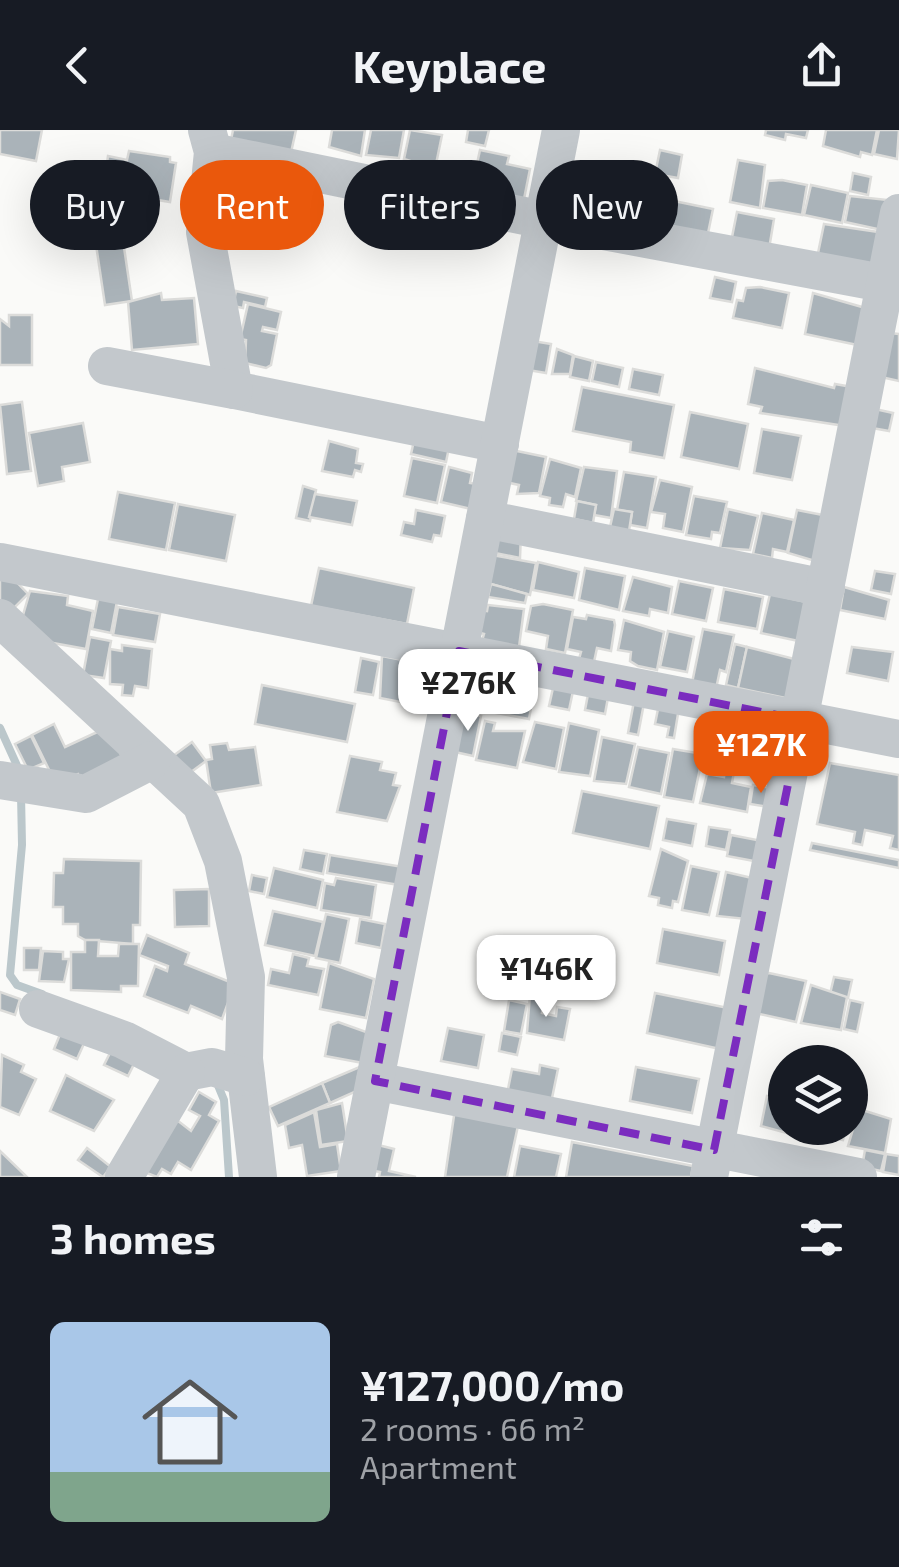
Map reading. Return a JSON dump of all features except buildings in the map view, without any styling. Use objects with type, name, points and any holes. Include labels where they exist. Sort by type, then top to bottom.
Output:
[{"type":"street","points":[[555,160],[561,130]]},
{"type":"street","points":[[234,390],[206,232],[210,141],[536,218]]},
{"type":"street","points":[[712,1163],[826,588],[892,284],[899,214]]},
{"type":"street","points":[[678,245],[892,284]]},
{"type":"street","points":[[356,1177],[538,250]]},
{"type":"street","points":[[106,366],[500,444]]},
{"type":"street","points":[[485,518],[826,588]]},
{"type":"street","points":[[0,562],[899,739]]},
{"type":"street","points":[[0,618],[201,804],[223,862],[246,977],[209,1072],[124,1177]]},
{"type":"street","points":[[8,776],[86,794],[152,760]]},
{"type":"street","points":[[38,1009],[209,1072],[258,1177]]},
{"type":"street","points":[[375,1081],[712,1163],[858,1177]]},
{"type":"highlighted area","points":[[459,651],[801,720],[714,1150],[375,1081]]},
{"type":"waterway","points":[[0,728],[19,770]]},
{"type":"waterway","points":[[21,794],[22,845],[10,975],[17,985],[42,994]]},
{"type":"waterway","points":[[217,1083],[224,1100],[229,1177]]}]
